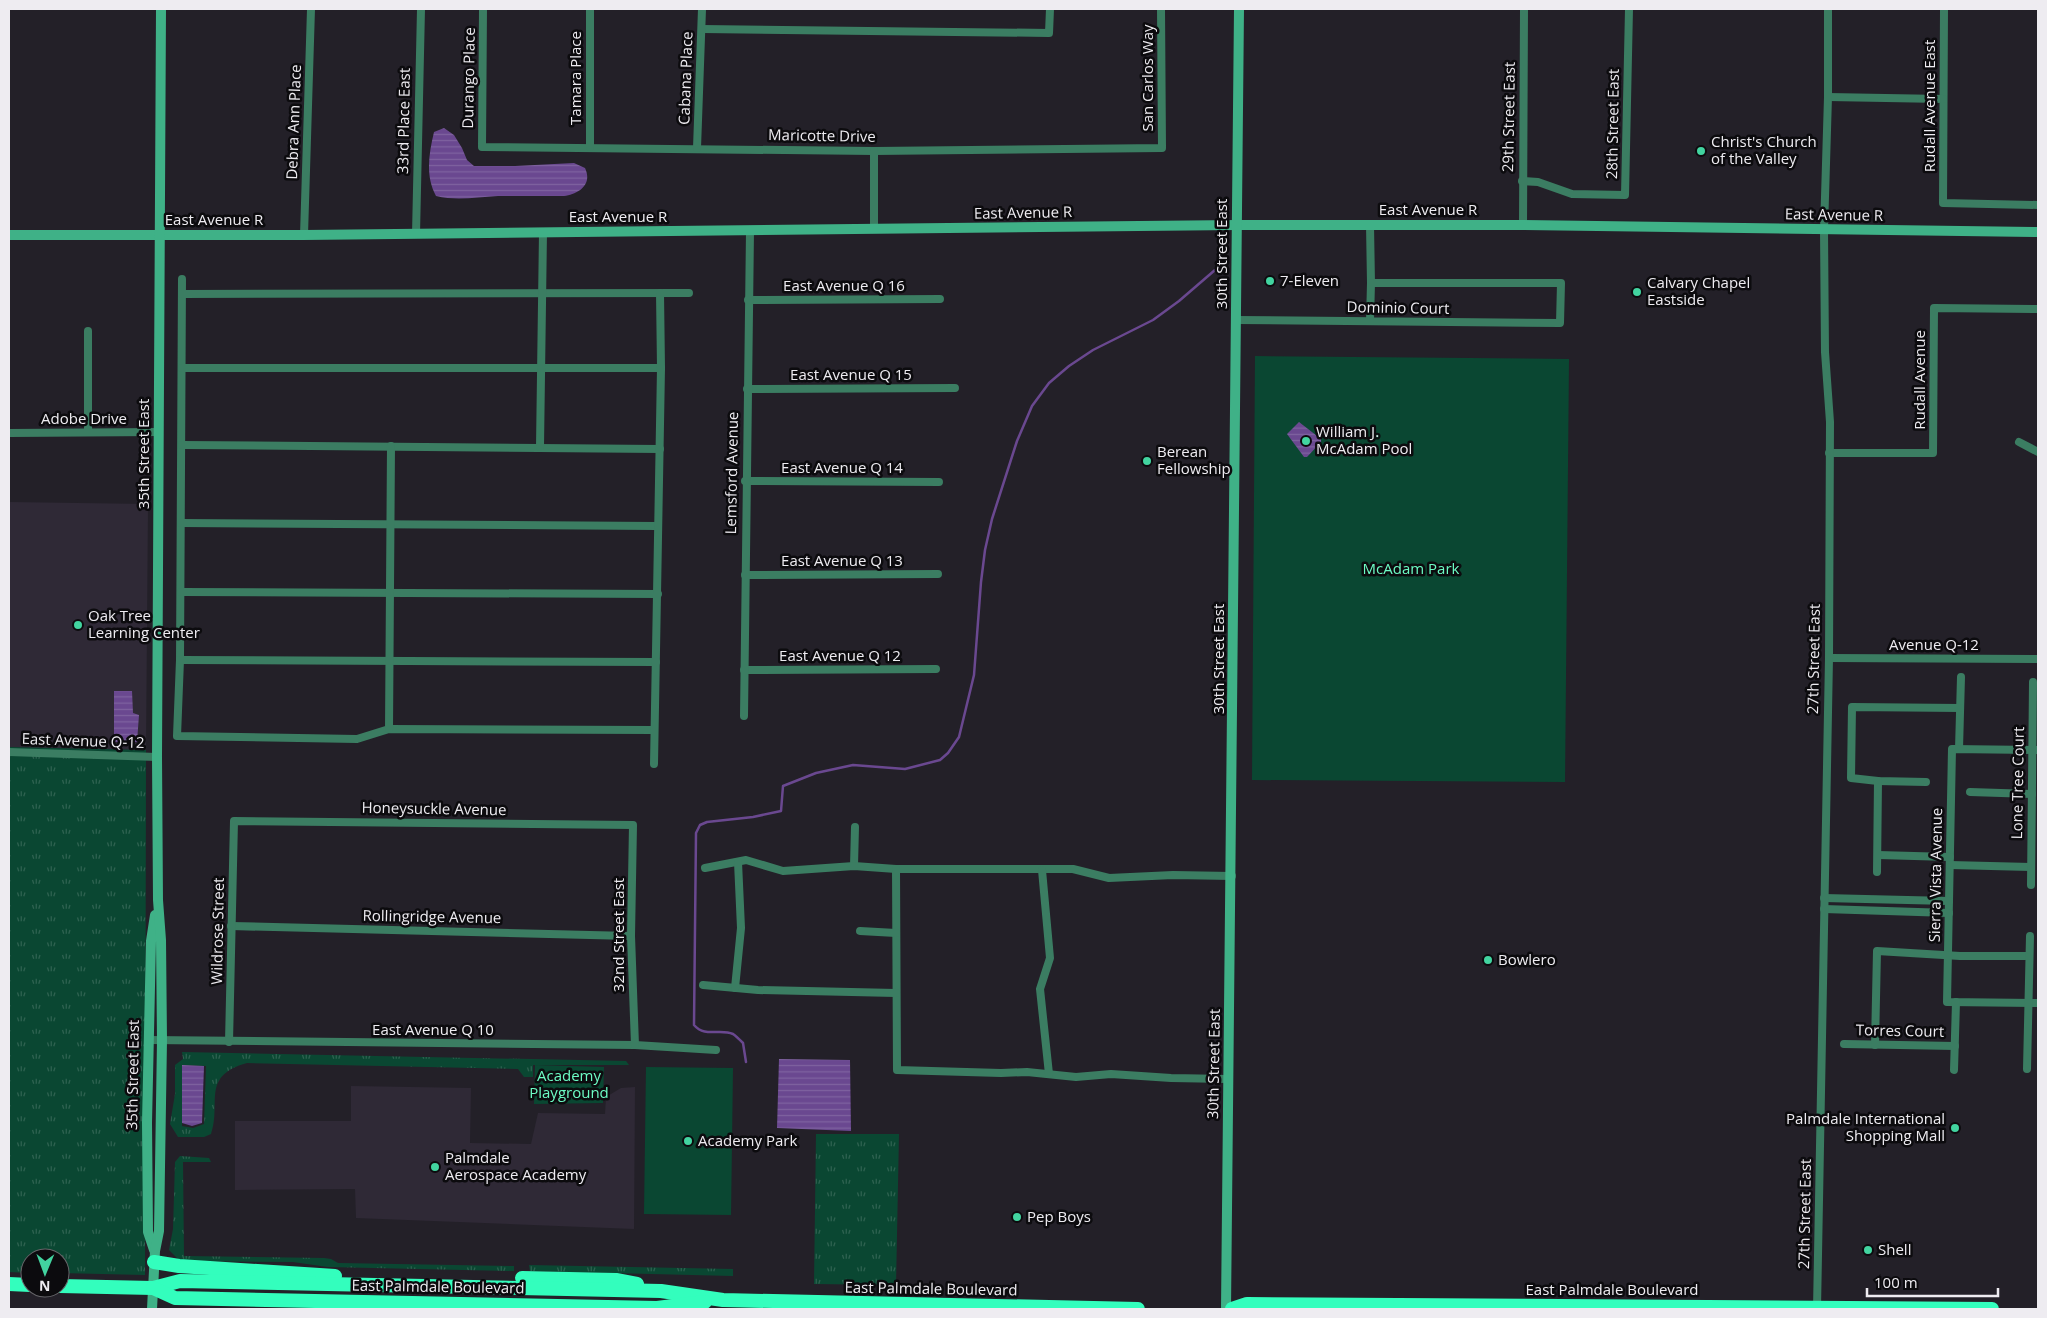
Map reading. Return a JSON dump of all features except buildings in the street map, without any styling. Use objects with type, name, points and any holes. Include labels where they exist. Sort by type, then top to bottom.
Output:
[{"type":"highway","points":[[154,1257],[179,1266],[352,1277],[374,1285]]},
{"type":"highway","points":[[522,1278],[616,1280],[632,1282],[654,1291]]},
{"type":"highway","name":"East Palmdale Boulevard","points":[[70,1286],[153,1288],[180,1282],[374,1285],[654,1291],[724,1300],[1138,1309]]},
{"type":"highway","name":"East Palmdale Boulevard","points":[[153,1288],[175,1298],[522,1307],[657,1308],[724,1300]]},
{"type":"highway","name":"East Palmdale Boulevard","points":[[1232,1309],[1247,1304],[1992,1309]]},
{"type":"street","name":"35th Street East","points":[[152,1309],[154,1257],[159,1231],[162,1040],[161,940],[158,900],[157,756],[161,9]]},
{"type":"street","name":"Debra Ann Place","points":[[304,235],[311,9]]},
{"type":"street","name":"33rd Place East","points":[[416,234],[421,9]]},
{"type":"street","name":"Durango Place","points":[[482,147],[484,9]]},
{"type":"street","name":"Tamara Place","points":[[590,9],[590,147]]},
{"type":"street","name":"Cabana Place","points":[[697,148],[702,9]]},
{"type":"street","points":[[702,29],[1049,33],[1050,9]]},
{"type":"street","name":"San Carlos Way","points":[[1161,9],[1162,148]]},
{"type":"street","name":"30th Street East","points":[[1226,1309],[1232,876],[1239,9]]},
{"type":"street","name":"29th Street East","points":[[1522,224],[1524,9]]},
{"type":"street","name":"28th Street East","points":[[1522,181],[1538,182],[1572,194],[1625,194],[1629,9]]},
{"type":"street","name":"27th Street East","points":[[1817,1309],[1829,658],[1830,422],[1825,352],[1824,230],[1828,97],[1828,9]]},
{"type":"street","name":"Rudall Avenue East","points":[[1944,9],[1943,203],[2038,205]]},
{"type":"street","points":[[1828,97],[1943,99]]},
{"type":"street","name":"Maricotte Drive","points":[[482,147],[874,151],[1162,148]]},
{"type":"street","points":[[874,151],[874,229]]},
{"type":"street","name":"East Avenue R","points":[[9,235],[304,235],[1237,225],[1522,224],[2038,232]]},
{"type":"street","points":[[1370,225],[1370,321]]},
{"type":"street","name":"Lemsford Avenue","points":[[744,716],[750,231]]},
{"type":"street","points":[[540,447],[543,232]]},
{"type":"street","points":[[182,279],[178,736],[357,738],[389,729],[654,730]]},
{"type":"street","name":"Dominio Court","points":[[1236,320],[1560,323],[1561,283],[1371,283]]},
{"type":"street","points":[[654,764],[658,594],[657,526],[660,448],[660,293]]},
{"type":"street","points":[[182,294],[690,293]]},
{"type":"street","name":"East Avenue Q 16","points":[[748,300],[940,299]]},
{"type":"street","name":"Rudall Avenue","points":[[1830,453],[1933,453],[1934,308],[2038,309]]},
{"type":"street","points":[[88,331],[88,432]]},
{"type":"street","points":[[182,368],[661,368]]},
{"type":"street","name":"East Avenue Q 15","points":[[748,389],[955,388]]},
{"type":"street","name":"Adobe Drive","points":[[9,433],[159,432]]},
{"type":"street","points":[[2019,442],[2038,452]]},
{"type":"street","points":[[182,445],[660,448]]},
{"type":"street","points":[[389,729],[392,446]]},
{"type":"street","name":"East Avenue Q 14","points":[[746,481],[939,482]]},
{"type":"street","points":[[181,523],[657,526]]},
{"type":"street","name":"East Avenue Q 13","points":[[745,575],[938,574]]},
{"type":"street","points":[[180,592],[658,594]]},
{"type":"street","name":"Avenue Q-12","points":[[1829,658],[2038,659]]},
{"type":"street","points":[[180,660],[656,662]]},
{"type":"street","name":"East Avenue Q 12","points":[[744,670],[936,669]]},
{"type":"street","name":"Sierra Vista Avenue","points":[[1954,1070],[1955,1046],[1948,954],[1950,861],[1955,749],[1960,708],[1960,677]]},
{"type":"street","name":"Lone Tree Court","points":[[2031,885],[2032,794],[2035,750],[2033,682]]},
{"type":"street","points":[[1926,782],[1878,781],[1851,778],[1852,707],[1960,708]]},
{"type":"street","points":[[1955,749],[2035,750]]},
{"type":"street","name":"East Avenue Q-12","points":[[9,752],[157,756]]},
{"type":"street","points":[[1877,872],[1878,781]]},
{"type":"street","points":[[1970,792],[2032,794]]},
{"type":"street","name":"Honeysuckle Avenue","points":[[234,821],[633,825]]},
{"type":"street","name":"Wildrose Street","points":[[229,1042],[234,821]]},
{"type":"street","name":"32nd Street East","points":[[633,825],[631,936],[635,1045]]},
{"type":"street","points":[[854,866],[855,827]]},
{"type":"street","points":[[1878,855],[2032,867]]},
{"type":"street","points":[[705,868],[746,860],[783,871],[854,866],[896,869],[1073,870],[1109,878],[1173,875],[1232,876]]},
{"type":"street","points":[[735,988],[741,928],[738,862]]},
{"type":"street","points":[[896,869],[897,1070],[1026,1072],[1076,1078],[1111,1074],[1228,1079]]},
{"type":"street","points":[[1042,870],[1050,958],[1040,989],[1049,1074]]},
{"type":"street","points":[[1824,898],[1949,900]]},
{"type":"street","name":"35th Street East","points":[[154,1257],[148,1232],[148,1074],[151,941],[158,900]]},
{"type":"street","points":[[1824,910],[1949,913]]},
{"type":"street","name":"Rollingridge Avenue","points":[[231,926],[631,936]]},
{"type":"street","points":[[860,932],[896,933]]},
{"type":"street","points":[[2027,1069],[2030,936]]},
{"type":"street","points":[[1875,1045],[1877,951],[2029,956]]},
{"type":"street","points":[[702,985],[758,990],[896,993]]},
{"type":"street","points":[[1952,1002],[2038,1003]]},
{"type":"street","name":"East Avenue Q 10","points":[[149,1040],[635,1045],[716,1050]]},
{"type":"street","name":"Torres Court","points":[[1844,1044],[1955,1046]]},
{"type":"street","points":[[148,1074],[152,1083],[153,1139],[155,1143],[160,1145]]},
{"type":"shaded area","points":[[444,128],[454,135],[467,160],[474,166],[574,163],[585,168],[587,174],[586,184],[579,191],[564,196],[459,198],[436,196],[430,181],[430,156],[434,132]]},
{"type":"shaded area","name":"William J. McAdam Pool","points":[[1299,422],[1321,439],[1321,442],[1307,457],[1304,457],[1287,434]]},
{"type":"shaded area","name":"Oak Tree Learning Center","points":[[9,502],[148,504],[146,750],[9,747]]},
{"type":"shaded area","points":[[114,691],[132,691],[133,713],[139,715],[137,742],[114,742]]},
{"type":"shaded area","points":[[779,1059],[850,1060],[851,1131],[777,1128]]},
{"type":"shaded area","points":[[182,1065],[204,1066],[202,1123],[192,1126],[182,1123]]},
{"type":"shaded area","name":"Palmdale Aerospace Academy","points":[[351,1086],[471,1088],[470,1143],[531,1144],[538,1113],[605,1114],[606,1097],[621,1088],[635,1087],[634,1229],[356,1218],[355,1189],[235,1190],[235,1121],[351,1121]]},
{"type":"green space","name":"McAdam Park","points":[[1255,356],[1569,359],[1565,782],[1252,780]]},
{"type":"green space","points":[[9,747],[146,750],[145,1275],[70,1273],[70,1248],[20,1248],[20,1273],[9,1272]]},
{"type":"green space","points":[[182,1052],[626,1061],[629,1065],[533,1065],[533,1077],[524,1077],[518,1069],[247,1063],[223,1075],[218,1083],[211,1134],[204,1137],[178,1137],[170,1124],[175,1094],[175,1065],[183,1059]],"holes":[[[182,1065],[206,1066],[204,1124],[193,1128],[182,1126]]]},
{"type":"green space","name":"Academy Playground","points":[[535,1065],[604,1067],[603,1103],[534,1104]]},
{"type":"green space","name":"Academy Park","points":[[646,1067],[733,1068],[731,1215],[644,1214]]},
{"type":"green space","points":[[816,1134],[899,1134],[896,1285],[814,1284]]},
{"type":"green space","points":[[180,1156],[209,1158],[211,1162],[183,1162],[184,1256],[324,1258],[338,1263],[514,1266],[514,1271],[328,1267],[293,1262],[180,1261],[169,1250],[173,1229],[175,1162]]},
{"type":"green space","points":[[529,1265],[733,1269],[733,1276],[530,1271]]},
{"type":"waterway","points":[[746,1062],[743,1043],[733,1034],[703,1031],[694,1025],[696,833],[700,825],[707,822],[753,817],[781,811],[783,786],[816,773],[853,765],[905,769],[940,760],[948,753],[959,737],[974,675],[981,582],[985,550],[992,519],[1017,441],[1032,406],[1049,383],[1069,366],[1093,350],[1153,320],[1179,301],[1215,270]]},
{"type":"place","name":"Christ's Church of the Valley","points":[[1701,151]]},
{"type":"place","name":"7-Eleven","points":[[1270,281]]},
{"type":"place","name":"Calvary Chapel Eastside","points":[[1637,292]]},
{"type":"place","name":"William J. McAdam Pool","points":[[1306,441]]},
{"type":"place","name":"Berean Fellowship","points":[[1147,461]]},
{"type":"place","name":"Oak Tree Learning Center","points":[[78,625]]},
{"type":"place","name":"Bowlero","points":[[1488,960]]},
{"type":"place","name":"Palmdale International Shopping Mall","points":[[1955,1128]]},
{"type":"place","name":"Academy Park","points":[[688,1141]]},
{"type":"place","name":"Palmdale Aerospace Academy","points":[[435,1167]]},
{"type":"place","name":"Pep Boys","points":[[1017,1217]]},
{"type":"place","name":"Shell","points":[[1868,1250]]}]
